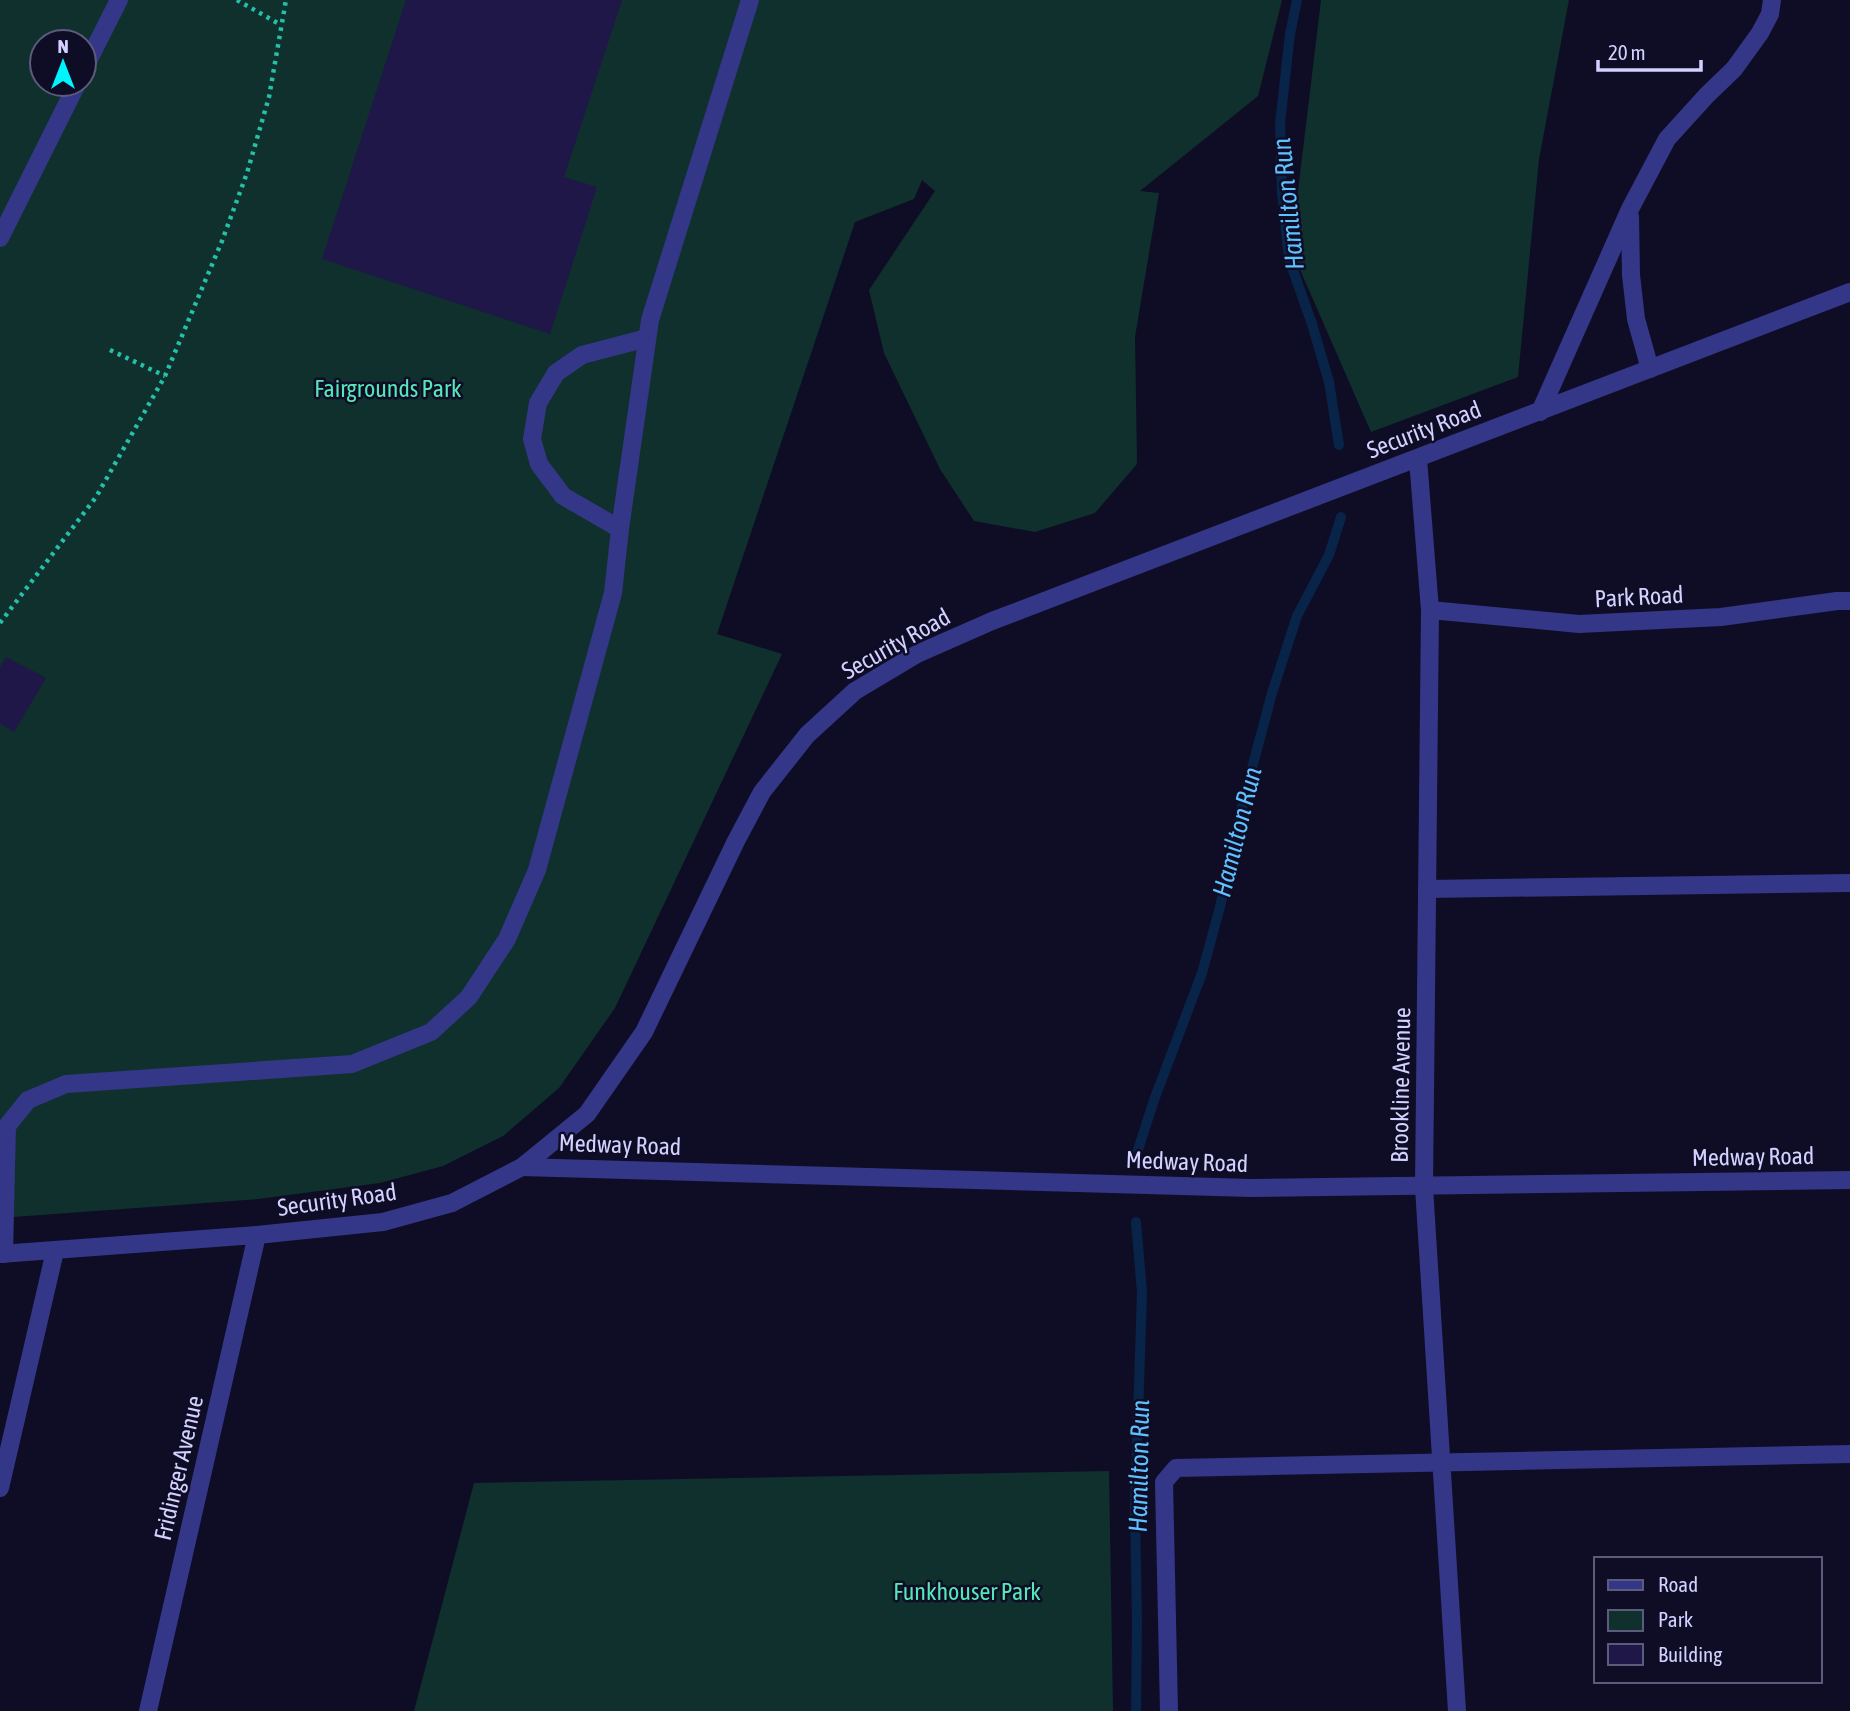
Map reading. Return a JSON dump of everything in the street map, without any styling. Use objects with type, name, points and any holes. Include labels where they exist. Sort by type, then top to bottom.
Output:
[{"type":"street","points":[[98,41],[118,0]]},
{"type":"street","points":[[2,1254],[7,1126],[29,1100],[66,1084],[352,1064],[431,1032],[469,997],[507,939],[537,870],[613,593],[650,320],[750,0]]},
{"type":"street","points":[[1540,412],[1629,209],[1667,139],[1734,69],[1760,33],[1770,14],[1772,0]]},
{"type":"street","points":[[0,238],[70,98]]},
{"type":"street","points":[[1629,209],[1631,275],[1636,319],[1650,369]]},
{"type":"street","name":"Security Road","points":[[2,1254],[257,1235],[383,1222],[452,1203],[522,1167],[587,1114],[644,1032],[762,792],[807,735],[855,691],[917,654],[992,621],[1850,292]]},
{"type":"street","points":[[620,529],[563,496],[539,464],[532,439],[538,403],[556,373],[582,355],[647,338]]},
{"type":"street","name":"Brookline Avenue","points":[[1418,459],[1430,610],[1424,1187],[1457,1711]]},
{"type":"street","name":"Park Road","points":[[1430,610],[1579,624],[1721,617],[1850,601]]},
{"type":"street","points":[[1427,889],[1850,883]]},
{"type":"street","name":"Medway Road","points":[[522,1167],[1251,1188],[1850,1180]]},
{"type":"street","name":"Fridinger Avenue","points":[[148,1711],[257,1235]]},
{"type":"street","points":[[0,1488],[55,1251]]},
{"type":"street","points":[[1169,1711],[1164,1482],[1176,1468],[1850,1454]]},
{"type":"path","points":[[237,0],[281,25]]},
{"type":"path","points":[[0,623],[96,497],[165,376],[247,173],[270,97],[286,0]]},
{"type":"path","points":[[110,350],[165,376]]},
{"type":"green space","name":"Fairgrounds Park","points":[[0,0],[1282,0],[1258,96],[1140,191],[1159,193],[1135,337],[1137,464],[1095,513],[1035,532],[974,521],[940,469],[884,353],[869,290],[935,191],[922,180],[914,199],[855,222],[717,634],[782,654],[615,1008],[559,1088],[503,1136],[443,1166],[380,1183],[258,1199],[0,1218]]},
{"type":"green space","points":[[1321,0],[1569,0],[1539,159],[1518,377],[1371,432],[1291,249]]},
{"type":"green space","name":"Funkhouser Park","points":[[1109,1471],[1113,1711],[414,1711],[474,1483]]},
{"type":"building","points":[[406,0],[622,0],[564,177],[597,187],[550,334],[322,259]]},
{"type":"building","points":[[6,657],[46,678],[14,732],[0,724],[0,667]]},
{"type":"waterway","name":"Hamilton Run","points":[[1297,0],[1290,34],[1280,124],[1282,193],[1289,259],[1329,382],[1339,445]]},
{"type":"waterway","name":"Hamilton Run","points":[[1138,1150],[1202,973],[1272,693],[1297,616],[1329,555],[1341,517]]},
{"type":"waterway","name":"Hamilton Run","points":[[1136,1222],[1142,1292],[1135,1509],[1136,1711]]}]
